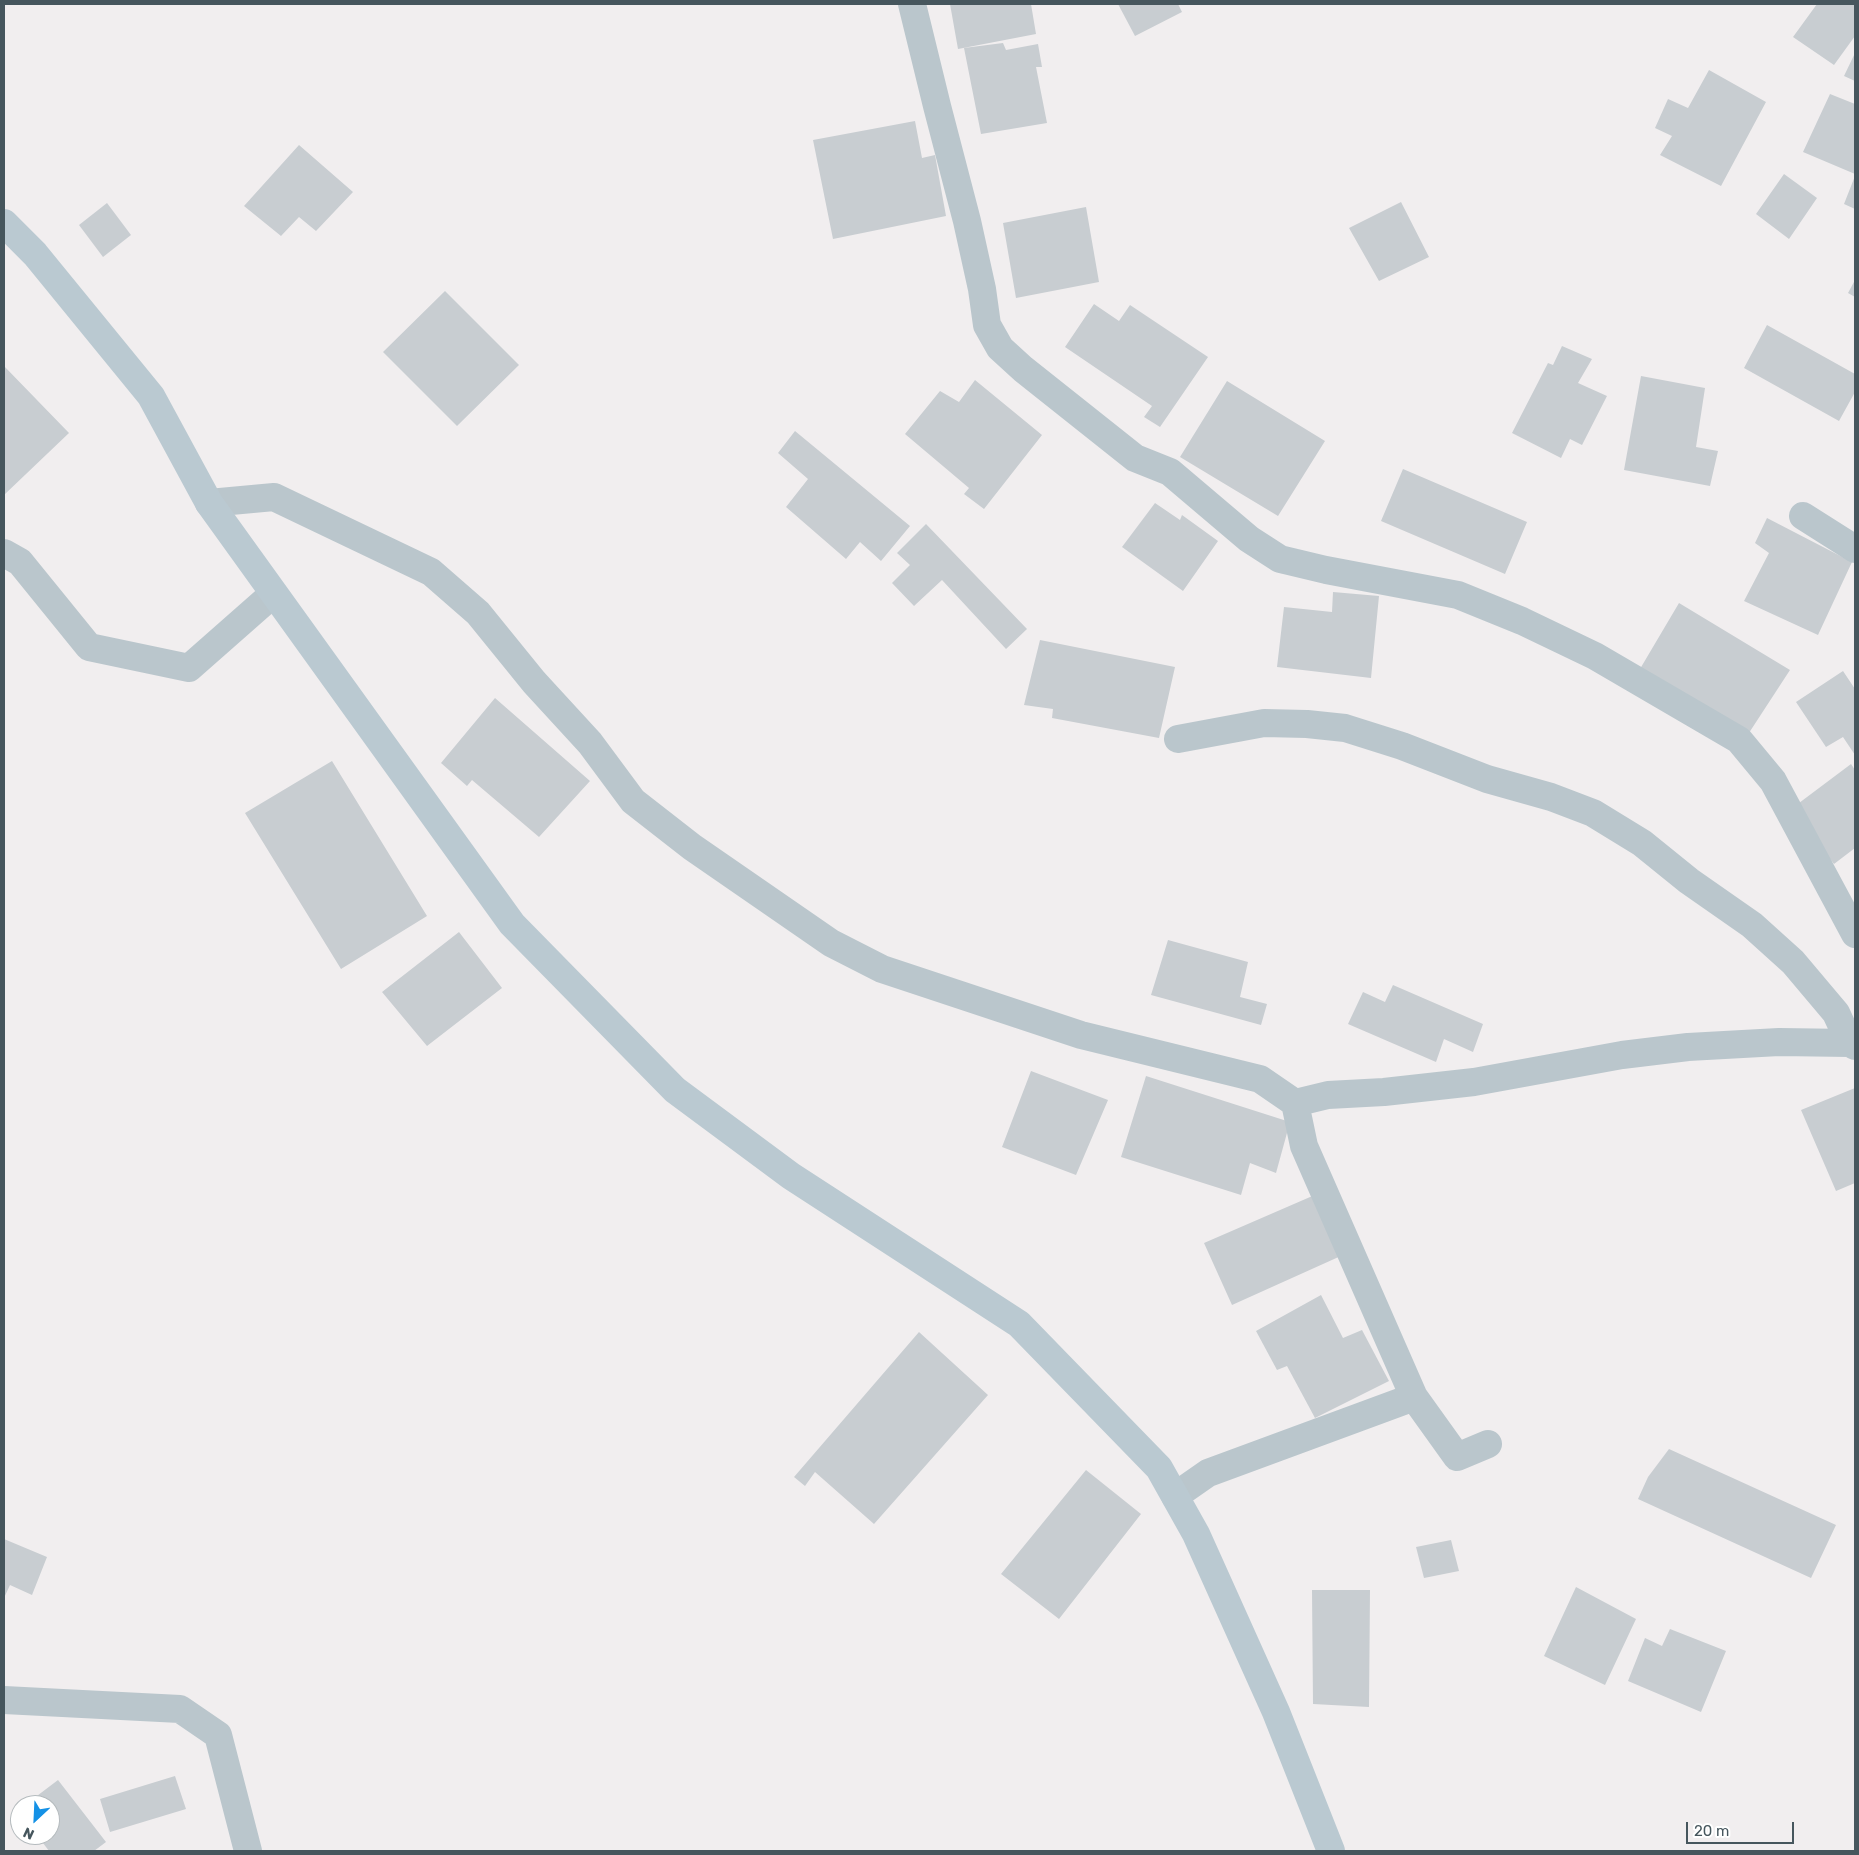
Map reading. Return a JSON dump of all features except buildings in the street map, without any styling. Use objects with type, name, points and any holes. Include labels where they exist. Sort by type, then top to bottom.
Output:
[{"type":"street","points":[[912,4],[967,221],[982,290],[987,325],[1000,348],[1023,369],[1135,458],[1170,472],[1249,539],[1280,559],[1326,570],[1458,595],[1513,617],[1595,656],[1739,740],[1773,781],[1855,934]]},
{"type":"street","points":[[4,224],[35,254],[151,396],[209,504],[512,924],[675,1090],[791,1176],[1019,1324],[1159,1468],[1196,1534],[1276,1712],[1331,1851]]},
{"type":"street","points":[[209,504],[274,497],[431,572],[478,613],[534,682],[590,743],[633,801],[692,847],[832,943],[882,969],[1081,1035],[1260,1079],[1294,1104],[1304,1146],[1414,1396],[1457,1457],[1488,1444]]},
{"type":"street","points":[[1803,516],[1855,549]]},
{"type":"street","points":[[4,553],[20,562],[88,647],[189,668],[273,594]]},
{"type":"street","points":[[1178,739],[1264,723],[1307,724],[1345,728],[1402,746],[1487,779],[1593,813],[1642,843],[1688,881],[1752,925],[1786,956],[1836,1013],[1853,1044]]},
{"type":"street","points":[[1294,1104],[1328,1096],[1474,1082],[1622,1055],[1688,1047],[1779,1042],[1853,1044]]},
{"type":"street","points":[[1175,1496],[1208,1474],[1414,1396]]},
{"type":"street","points":[[4,1700],[180,1709],[218,1735],[248,1851]]}]
